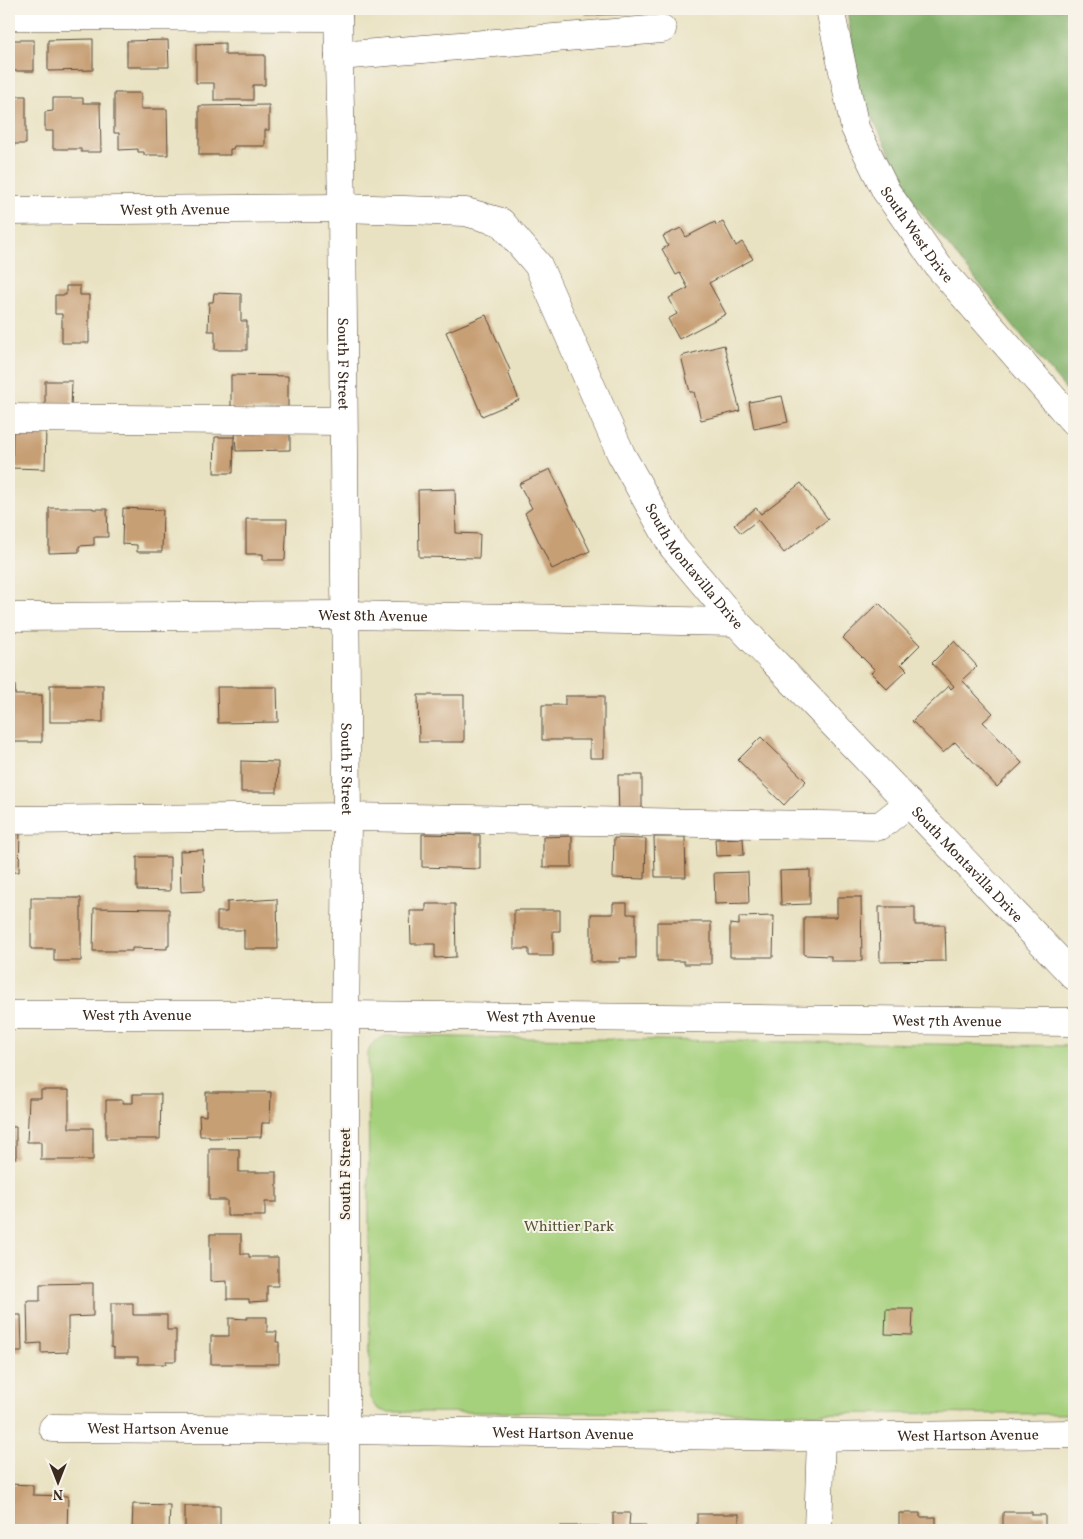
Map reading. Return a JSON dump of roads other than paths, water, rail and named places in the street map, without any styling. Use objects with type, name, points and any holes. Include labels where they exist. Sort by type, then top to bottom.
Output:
[{"type":"street","name":"South West Drive","points":[[830,9],[855,128],[886,191],[938,266],[1074,422]]},
{"type":"street","points":[[9,16],[338,13]]},
{"type":"street","name":"South F Street","points":[[338,13],[342,208],[347,817],[345,1530]]},
{"type":"street","points":[[339,56],[662,29]]},
{"type":"street","name":"West 9th Avenue","points":[[9,211],[342,208]]},
{"type":"street","name":"South Montavilla Drive","points":[[342,208],[466,212],[501,222],[538,265],[621,454],[673,546],[736,622],[1074,976]]},
{"type":"street","points":[[9,418],[344,421]]},
{"type":"street","name":"West 8th Avenue","points":[[9,616],[345,615],[736,622]]},
{"type":"street","points":[[9,820],[347,817],[880,826],[909,803]]},
{"type":"street","name":"West 7th Avenue","points":[[9,1015],[345,1015],[1074,1022]]},
{"type":"street","name":"West Hartson Avenue","points":[[53,1428],[821,1437],[1074,1434]]},
{"type":"street","points":[[818,1530],[821,1437]]},
{"type":"park label","name":"Whittier Park","points":[[569,1226]]}]
